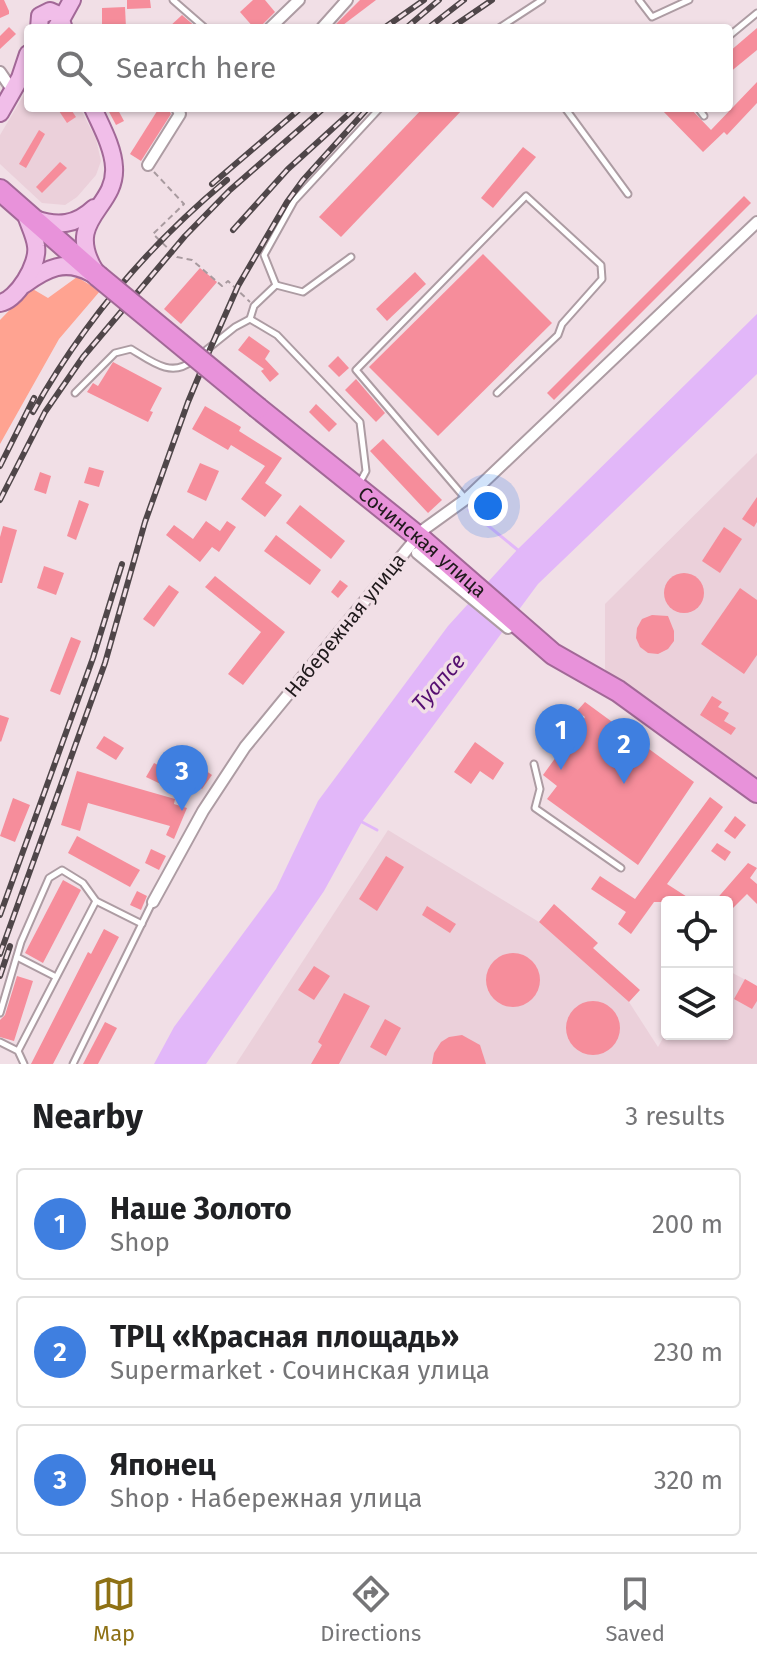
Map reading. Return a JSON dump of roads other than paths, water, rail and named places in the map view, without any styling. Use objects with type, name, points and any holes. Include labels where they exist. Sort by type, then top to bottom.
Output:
[{"type":"highway","name":"Сочинская улица","points":[[0,190],[98,276],[357,487],[550,657],[618,691],[757,792]]},
{"type":"main road","points":[[38,24],[50,0]]},
{"type":"main road","points":[[60,24],[72,0]]},
{"type":"main road","points":[[38,24],[50,11],[59,15],[60,24]]},
{"type":"main road","points":[[0,113],[20,80]]},
{"type":"main road","points":[[94,112],[114,167],[112,184],[89,221],[84,243],[89,261],[98,276]]},
{"type":"main road","points":[[26,215],[48,223],[68,224],[84,217],[106,195]]},
{"type":"main road","points":[[8,298],[31,267],[37,247],[26,215]]},
{"type":"main road","points":[[8,298],[51,267],[74,266],[98,276]]},
{"type":"street","points":[[274,24],[299,0]]},
{"type":"street","points":[[325,24],[341,2]]},
{"type":"street","points":[[0,72],[20,80]]},
{"type":"street","points":[[148,165],[179,112]]},
{"type":"street","name":"Набережная улица","points":[[153,902],[203,811],[245,747],[419,543],[430,524],[466,499],[757,222]]},
{"type":"lane","points":[[173,0],[200,24]]},
{"type":"lane","points":[[506,24],[542,0]]},
{"type":"lane","points":[[639,0],[652,17],[689,0]]},
{"type":"lane","points":[[733,33],[757,13]]},
{"type":"lane","points":[[276,285],[264,255],[294,201],[376,112]]},
{"type":"lane","points":[[568,112],[628,194]]},
{"type":"lane","points":[[701,112],[704,116]]},
{"type":"lane","points":[[466,499],[356,370],[526,196],[601,265],[602,279],[562,324],[558,335],[497,393]]},
{"type":"lane","points":[[276,285],[303,292],[351,257]]},
{"type":"lane","points":[[75,393],[115,353],[131,349],[164,369],[183,368],[250,319],[254,306],[276,285]]},
{"type":"lane","points":[[250,319],[277,335],[360,422],[366,471],[357,487]]},
{"type":"lane","points":[[534,764],[540,789],[535,808],[621,868]]},
{"type":"lane","points":[[0,1013],[17,957],[49,878],[62,870],[83,883],[96,901],[142,924]]},
{"type":"lane","points":[[18,1051],[96,901]]},
{"type":"lane","points":[[73,1064],[153,902]]},
{"type":"lane","points":[[17,957],[56,977]]},
{"type":"lane","points":[[0,1042],[18,1051],[24,1064]]},
{"type":"water","name":"Туапсе","points":[[757,314],[757,374],[538,584],[362,822],[324,891],[206,1064],[154,1064],[174,1027],[276,889],[318,801],[448,626],[517,550]]},
{"type":"waterway","points":[[469,510],[519,551]]},
{"type":"waterway","points":[[362,822],[377,830]]},
{"type":"railway","points":[[390,24],[424,0]]},
{"type":"railway","points":[[411,24],[439,0]]},
{"type":"railway","points":[[433,24],[464,0]]},
{"type":"railway","points":[[457,24],[492,0]]},
{"type":"railway","points":[[212,184],[296,112]]},
{"type":"railway","points":[[0,500],[45,412],[83,357],[185,236],[230,190],[319,112]]},
{"type":"railway","points":[[233,230],[288,169],[351,112]]},
{"type":"railway","points":[[0,954],[105,663],[145,522],[211,347],[238,286],[287,202],[364,112]]},
{"type":"railway","points":[[33,412],[73,348],[119,287],[171,231],[227,180]]},
{"type":"railway","points":[[0,466],[34,398]]},
{"type":"railway","points":[[0,915],[93,658],[122,564]]},
{"type":"railway","points":[[0,976],[10,946]]},
{"type":"place","name":"Наше Золото","points":[[561,770]]},
{"type":"place","name":"ТРЦ «Красная площадь»","points":[[624,784]]},
{"type":"place","name":"Японец","points":[[182,811]]}]
